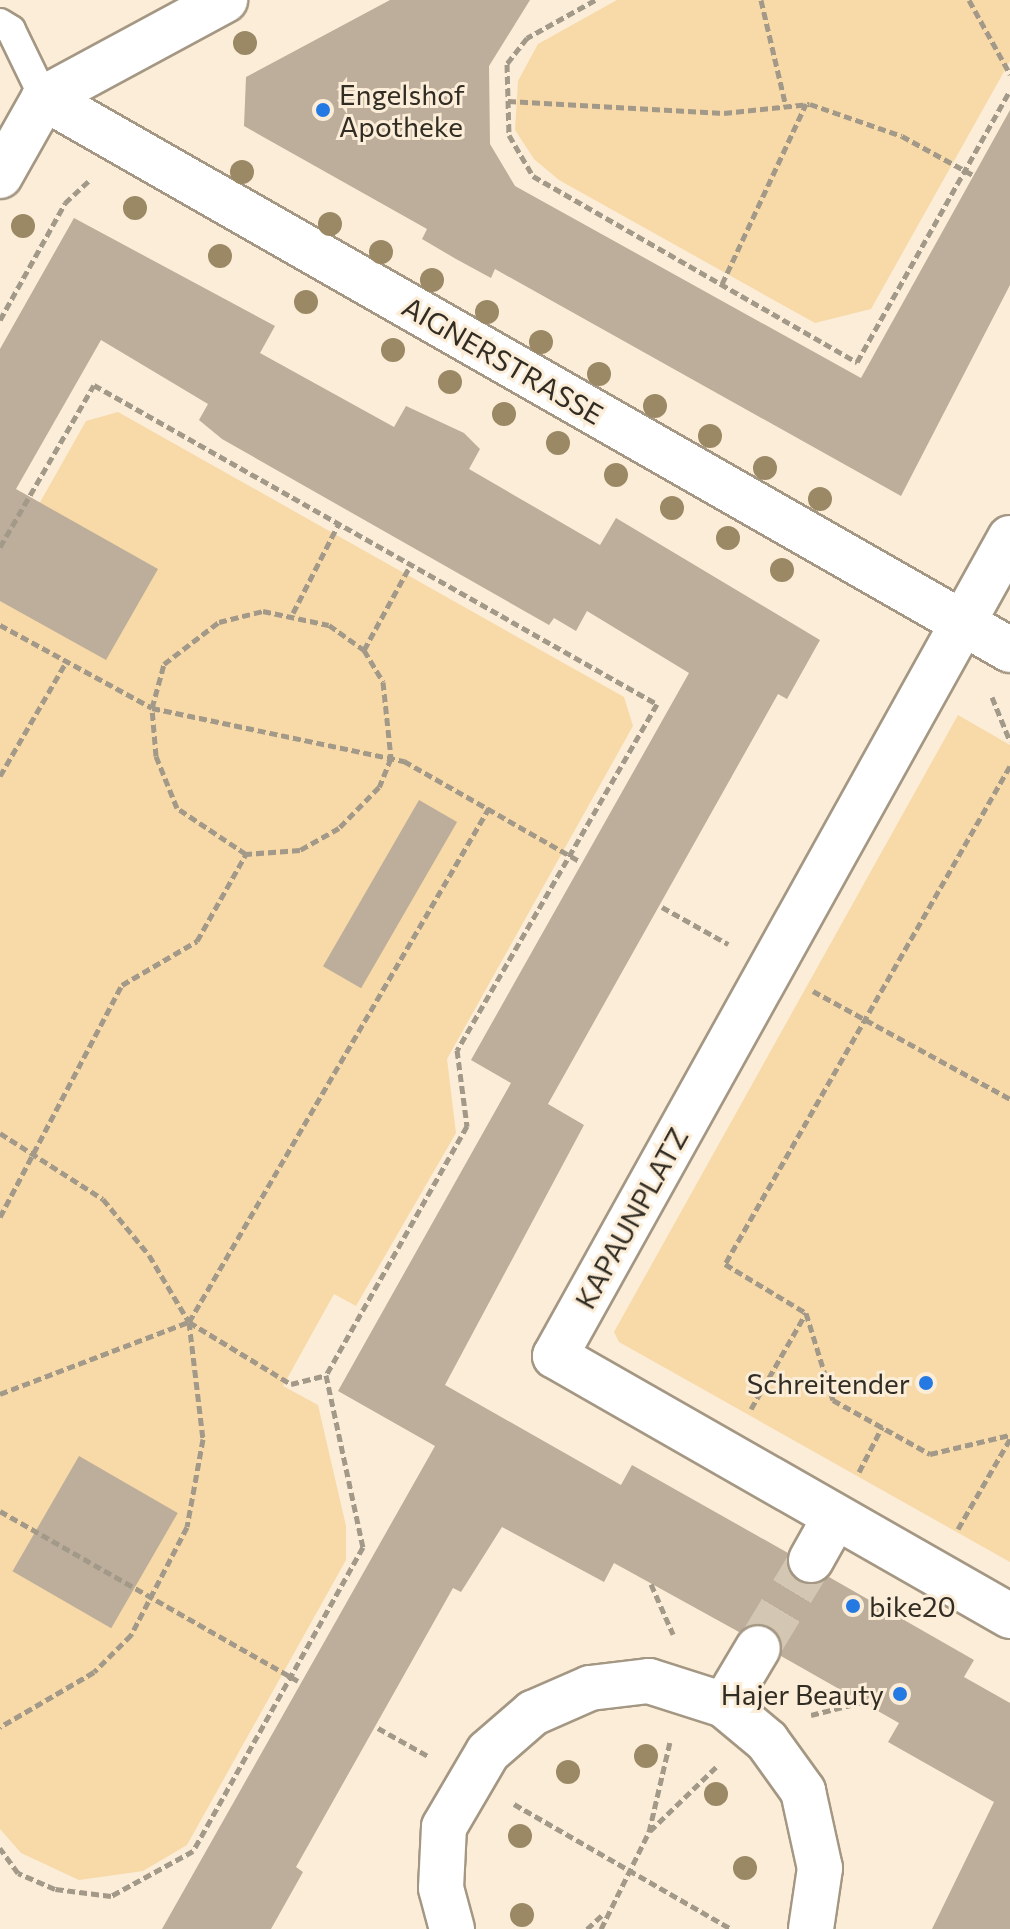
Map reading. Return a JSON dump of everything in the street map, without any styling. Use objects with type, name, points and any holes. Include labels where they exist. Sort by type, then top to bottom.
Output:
[{"type":"street","points":[[0,176],[44,98],[225,0]]},
{"type":"street","name":"AIGNERSTRASSE","points":[[44,98],[962,622]]},
{"type":"street","name":"KAPAUNPLATZ","points":[[1010,538],[555,1356],[834,1519],[1010,1616]]},
{"type":"street","points":[[962,622],[1010,650]]},
{"type":"street","points":[[811,1560],[834,1519]]},
{"type":"street","points":[[724,1705],[758,1648]]},
{"type":"street","points":[[452,1929],[441,1888],[444,1827],[488,1752],[533,1713],[590,1688],[649,1681],[684,1687],[724,1705],[767,1741],[803,1791],[820,1868],[811,1929]]},
{"type":"lane","points":[[0,23],[11,30],[44,98]]},
{"type":"path","points":[[595,0],[527,38],[507,64],[509,135],[533,176],[857,362],[1010,91]]},
{"type":"path","points":[[761,0],[786,107]]},
{"type":"path","points":[[969,0],[1010,74]]},
{"type":"path","points":[[508,101],[724,113],[806,104],[865,120],[973,175]]},
{"type":"path","points":[[722,284],[806,104]]},
{"type":"path","points":[[0,320],[65,203],[129,146]]},
{"type":"path","points":[[0,547],[94,385],[657,704],[567,853],[457,1050],[467,1126],[326,1375],[363,1547],[193,1851],[157,1875],[111,1896],[55,1889],[18,1873],[0,1848]]},
{"type":"path","points":[[293,613],[339,523]]},
{"type":"path","points":[[364,650],[411,564]]},
{"type":"path","points":[[263,611],[293,613],[329,625],[364,650],[383,682],[391,758],[379,787],[339,828],[300,850],[246,854],[177,808],[156,756],[152,708],[164,664],[189,642],[219,622],[263,611]]},
{"type":"path","points":[[0,625],[65,664],[152,708],[391,758],[489,808],[579,861]]},
{"type":"path","points":[[0,776],[65,664]]},
{"type":"path","points":[[1010,766],[725,1264],[806,1313],[833,1400],[930,1454],[1010,1437]]},
{"type":"path","points":[[0,1727],[94,1672],[131,1635],[153,1598],[187,1527],[203,1439],[189,1322],[489,808]]},
{"type":"path","points":[[0,1217],[122,985],[197,941],[246,854]]},
{"type":"path","points":[[865,1019],[1010,1099]]},
{"type":"path","points":[[0,1133],[35,1152],[103,1199],[189,1322],[291,1384],[326,1375]]},
{"type":"path","points":[[765,1384],[806,1313]]},
{"type":"path","points":[[0,1394],[189,1322]]},
{"type":"path","points":[[973,1502],[1010,1437]]},
{"type":"path","points":[[0,1511],[298,1681]]},
{"type":"path","points":[[601,1929],[605,1912],[649,1832],[684,1687],[675,1640],[651,1584]]},
{"type":"path","points":[[378,1728],[731,1929]]},
{"type":"path","points":[[587,1929],[605,1912]]},
{"type":"shaded area","points":[[617,0],[1010,0],[1010,61],[871,309],[815,323],[559,180],[534,159],[515,130],[518,81],[538,44]]},
{"type":"shaded area","points":[[118,412],[624,697],[633,726],[447,1059],[456,1133],[356,1306],[334,1294],[283,1386],[318,1405],[346,1526],[346,1560],[187,1845],[143,1871],[79,1880],[21,1853],[0,1829],[0,573],[86,421]]},
{"type":"shaded area","points":[[958,715],[1010,745],[1010,1562],[619,1342],[614,1332]]},
{"type":"building","points":[[390,0],[530,0],[489,66],[490,144],[515,186],[861,378],[1010,110],[1010,285],[901,496],[495,269],[491,278],[456,259],[422,239],[427,229],[244,126],[246,77]]},
{"type":"building","points":[[74,218],[275,326],[260,353],[394,427],[406,406],[464,433],[480,449],[469,469],[600,545],[616,518],[820,640],[787,699],[778,694],[548,1104],[584,1125],[445,1385],[621,1485],[632,1465],[788,1553],[798,1581],[812,1585],[829,1577],[974,1660],[964,1677],[1010,1703],[1010,1929],[932,1929],[994,1802],[888,1742],[899,1723],[781,1656],[780,1637],[770,1626],[739,1632],[614,1563],[604,1582],[502,1527],[461,1592],[453,1588],[296,1867],[303,1872],[271,1929],[162,1929],[435,1446],[338,1391],[511,1083],[471,1060],[689,673],[587,611],[576,631],[554,618],[549,625],[222,439],[199,420],[208,404],[101,340],[16,489],[158,569],[106,660],[0,601],[0,349]]},
{"type":"building","points":[[419,800],[457,822],[361,988],[323,966]]},
{"type":"building","points":[[79,1456],[178,1513],[111,1628],[12,1571]]},
{"type":"tunnel","points":[[758,1648],[811,1560]]},
{"type":"place","name":"Engelshof Apotheke","points":[[323,110]]},
{"type":"place","name":"Schreitender","points":[[926,1383]]},
{"type":"place","name":"bike20","points":[[853,1606]]},
{"type":"place","name":"Hajer Beauty","points":[[900,1694]]}]
